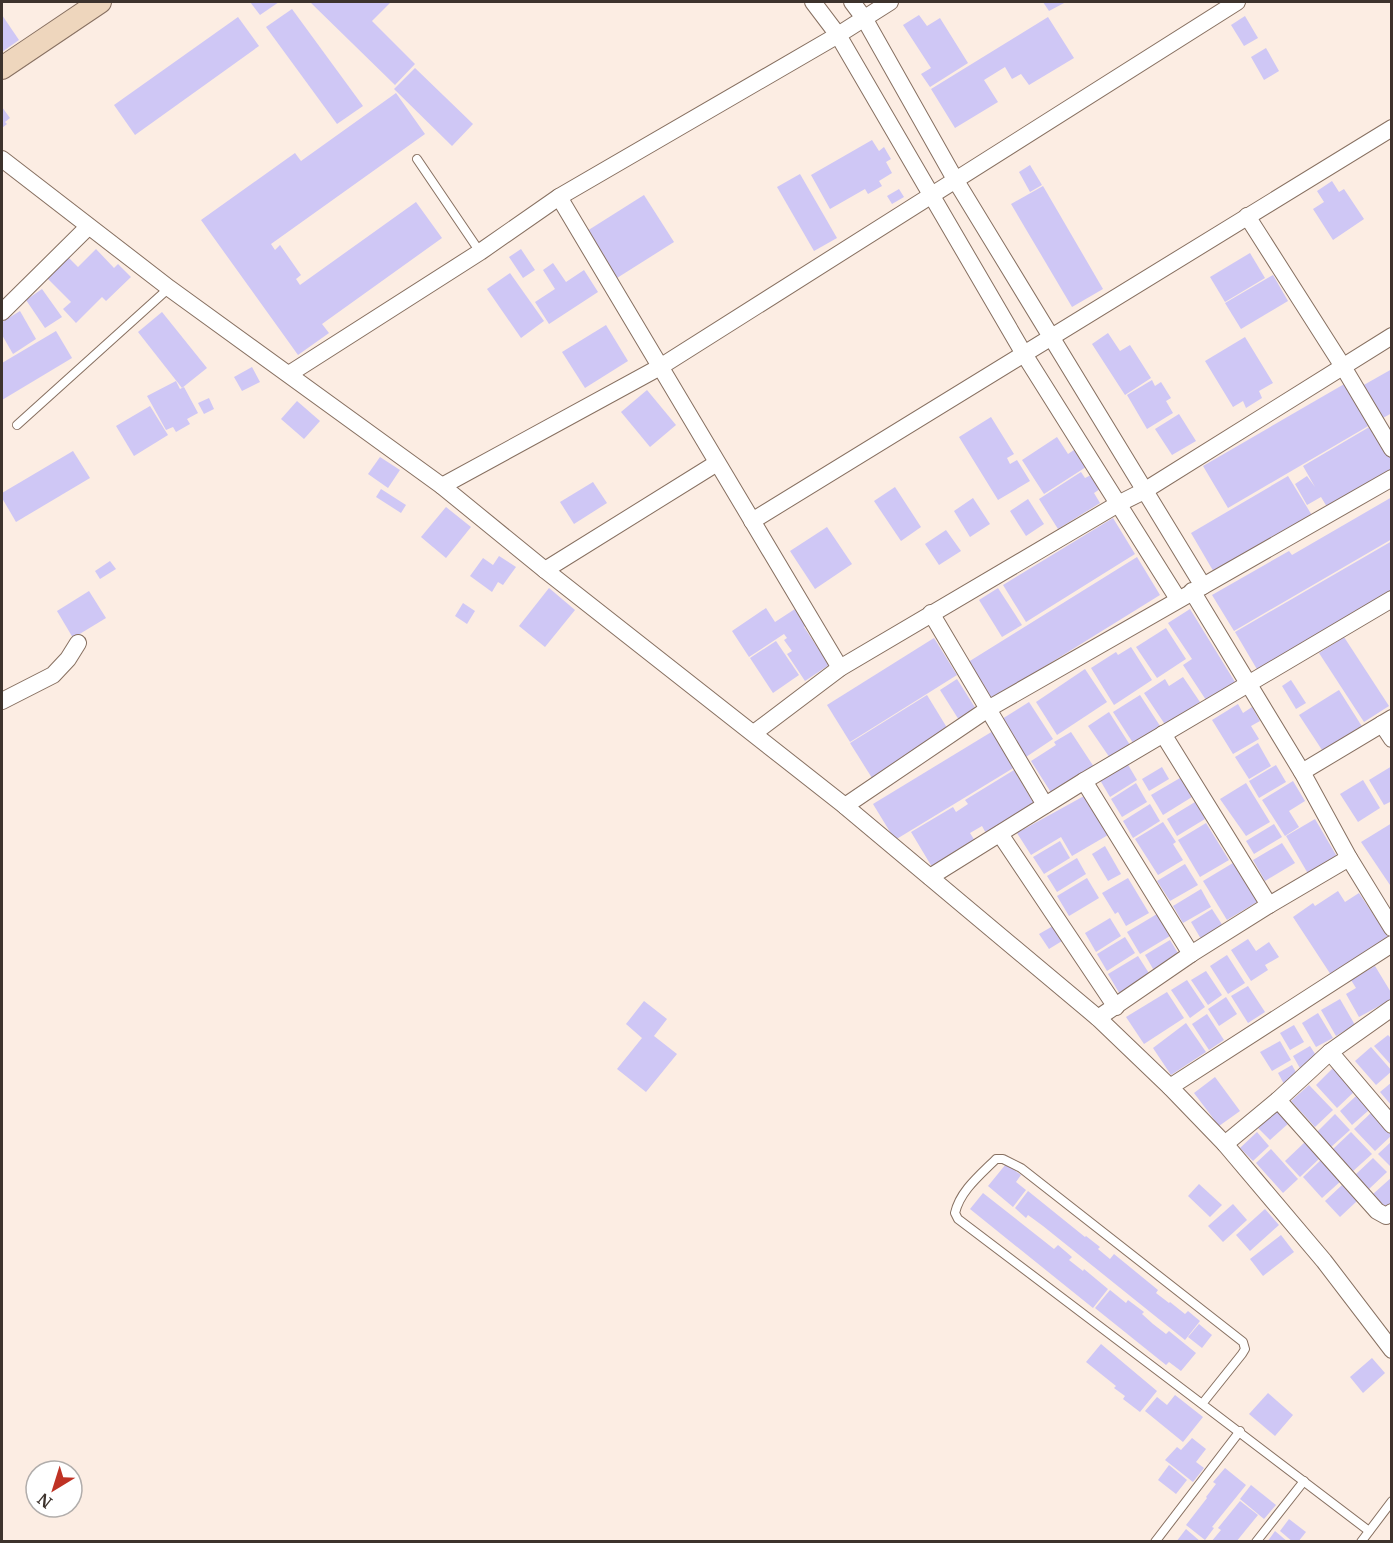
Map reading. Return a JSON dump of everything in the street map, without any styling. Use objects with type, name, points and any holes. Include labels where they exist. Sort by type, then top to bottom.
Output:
[{"type":"street","points":[[2,68],[100,2]]},
{"type":"street","points":[[813,2],[838,35],[1024,354],[1118,504],[1191,592]]},
{"type":"street","points":[[852,2],[864,18],[956,181],[1144,491],[1191,592],[1302,772],[1348,858],[1392,928]]},
{"type":"street","points":[[290,374],[480,252],[559,197],[838,35],[890,2]]},
{"type":"street","points":[[442,486],[660,367],[956,181],[1230,4]]},
{"type":"street","points":[[752,520],[1392,128]]},
{"type":"street","points":[[2,159],[169,288],[442,486],[544,570],[845,806],[1098,1018],[1225,1144],[1324,1261],[1392,1350]]},
{"type":"street","points":[[559,197],[840,668]]},
{"type":"street","points":[[1247,216],[1342,365],[1392,449]]},
{"type":"street","points":[[2,312],[88,227]]},
{"type":"street","points":[[754,733],[840,668],[930,613],[1144,491],[1342,365],[1392,336]]},
{"type":"street","points":[[544,570],[717,463]]},
{"type":"street","points":[[845,806],[987,710],[1392,478]]},
{"type":"street","points":[[930,877],[1084,781],[1392,599]]},
{"type":"street","points":[[930,613],[1045,805]]},
{"type":"street","points":[[2,701],[53,675],[68,659],[78,643]]},
{"type":"street","points":[[1302,772],[1387,721],[1392,739]]},
{"type":"street","points":[[1163,734],[1269,905]]},
{"type":"street","points":[[1084,781],[1191,954]]},
{"type":"street","points":[[1000,834],[1116,1007]]},
{"type":"street","points":[[1098,1018],[1191,954],[1348,858]]},
{"type":"street","points":[[1170,1087],[1392,944]]},
{"type":"street","points":[[1225,1144],[1278,1100],[1330,1052],[1392,1008]]},
{"type":"street","points":[[1330,1052],[1392,1125]]},
{"type":"street","points":[[1278,1100],[1377,1211],[1390,1217]]},
{"type":"lane","points":[[417,159],[480,252]]},
{"type":"lane","points":[[17,425],[169,288]]},
{"type":"lane","points":[[1202,1404],[1242,1354],[1245,1349],[1243,1342],[1021,1168],[1003,1159],[996,1159],[967,1189],[957,1205],[958,1219],[1202,1404],[1305,1480],[1369,1531]]},
{"type":"lane","points":[[1155,1542],[1240,1431]]},
{"type":"lane","points":[[1256,1542],[1305,1480]]},
{"type":"lane","points":[[1360,1542],[1392,1501]]},
{"type":"building","points":[[250,2],[279,2],[260,15]]},
{"type":"building","points":[[310,2],[391,2],[372,21],[415,64],[395,85]]},
{"type":"building","points":[[1043,2],[1066,2],[1049,11]]},
{"type":"building","points":[[292,9],[363,106],[337,124],[266,27]]},
{"type":"building","points":[[2,15],[19,40],[2,52]]},
{"type":"building","points":[[919,15],[927,26],[940,18],[968,63],[930,87],[921,74],[931,68],[903,25]]},
{"type":"building","points":[[1245,16],[1258,38],[1244,46],[1231,25]]},
{"type":"building","points":[[238,17],[259,46],[135,135],[114,105]]},
{"type":"building","points":[[1048,17],[1074,58],[1029,85],[1021,74],[1012,79],[1005,67],[984,80],[998,102],[955,128],[931,89]]},
{"type":"building","points":[[1266,48],[1279,71],[1264,80],[1251,57]]},
{"type":"building","points":[[415,68],[473,124],[452,146],[394,89]]},
{"type":"building","points":[[396,93],[425,134],[271,244],[275,250],[280,245],[301,275],[296,279],[300,285],[416,202],[442,238],[322,324],[329,333],[298,355],[201,220],[295,153],[301,161]]},
{"type":"building","points":[[2,107],[10,118],[2,128]]},
{"type":"building","points":[[872,140],[879,151],[884,147],[891,159],[886,162],[892,173],[879,181],[882,186],[868,194],[865,189],[830,209],[811,175]]},
{"type":"building","points":[[1030,165],[1042,185],[1030,192],[1019,172]]},
{"type":"building","points":[[800,174],[837,238],[814,251],[777,187]]},
{"type":"building","points":[[1332,181],[1339,192],[1344,189],[1364,219],[1333,240],[1313,209],[1324,202],[1317,191]]},
{"type":"building","points":[[1043,186],[1103,289],[1072,307],[1011,204]]},
{"type":"building","points":[[899,189],[904,197],[892,204],[887,196]]},
{"type":"building","points":[[644,195],[674,242],[617,278],[587,231]]},
{"type":"building","points":[[96,249],[114,268],[118,264],[131,277],[106,301],[102,297],[76,323],[63,309],[71,302],[45,276],[66,255],[78,267]]},
{"type":"building","points":[[521,249],[535,270],[523,278],[509,257]]},
{"type":"building","points":[[1250,253],[1265,278],[1225,302],[1210,277]]},
{"type":"building","points":[[553,263],[566,282],[584,270],[598,292],[549,324],[535,302],[555,289],[543,270]]},
{"type":"building","points":[[510,273],[544,321],[521,338],[487,289]]},
{"type":"building","points":[[1273,275],[1288,301],[1241,329],[1225,303]]},
{"type":"building","points":[[42,289],[62,317],[45,328],[26,300]]},
{"type":"building","points":[[20,311],[36,339],[13,354],[2,335],[2,322]]},
{"type":"building","points":[[162,312],[207,368],[182,388],[138,332]]},
{"type":"building","points":[[606,325],[628,361],[585,388],[562,352]]},
{"type":"building","points":[[56,331],[72,358],[2,400],[2,363]]},
{"type":"building","points":[[1108,333],[1120,351],[1130,345],[1151,378],[1125,395],[1092,344]]},
{"type":"building","points":[[1245,337],[1273,383],[1259,391],[1262,398],[1246,408],[1243,401],[1233,407],[1205,361]]},
{"type":"building","points":[[252,367],[260,382],[242,391],[234,377]]},
{"type":"building","points":[[1392,369],[1392,413],[1381,419],[1362,386]]},
{"type":"building","points":[[1152,380],[1155,386],[1161,382],[1171,398],[1166,401],[1173,413],[1147,429],[1127,395]]},
{"type":"building","points":[[176,381],[180,389],[184,387],[198,413],[187,419],[190,424],[176,432],[173,427],[166,430],[147,396]]},
{"type":"building","points":[[1346,383],[1370,425],[1228,508],[1203,466]]},
{"type":"building","points":[[647,390],[676,425],[650,447],[621,412]]},
{"type":"building","points":[[209,398],[214,409],[204,414],[198,403]]},
{"type":"building","points":[[297,401],[320,421],[304,439],[281,419]]},
{"type":"building","points":[[150,406],[168,435],[134,456],[116,426]]},
{"type":"building","points":[[1179,414],[1196,441],[1172,455],[1155,429]]},
{"type":"building","points":[[991,417],[1014,454],[1007,458],[1010,464],[1017,460],[1030,481],[998,500],[959,437]]},
{"type":"building","points":[[1371,426],[1392,461],[1392,470],[1327,507],[1321,497],[1307,505],[1295,484],[1307,476],[1315,487],[1303,466]]},
{"type":"building","points":[[1057,437],[1068,454],[1074,450],[1086,467],[1044,494],[1022,460]]},
{"type":"building","points":[[73,451],[90,478],[16,522],[2,498],[2,493]]},
{"type":"building","points":[[380,457],[400,470],[388,488],[368,474]]},
{"type":"building","points":[[1081,472],[1085,478],[1091,475],[1100,489],[1094,493],[1100,503],[1058,529],[1039,499]]},
{"type":"building","points":[[1288,476],[1313,517],[1215,574],[1191,533]]},
{"type":"building","points":[[593,482],[607,503],[574,524],[560,502]]},
{"type":"building","points":[[895,487],[921,527],[901,541],[874,501]]},
{"type":"building","points":[[381,489],[406,505],[401,513],[376,497]]},
{"type":"building","points":[[1392,497],[1392,539],[1234,631],[1212,595],[1289,551],[1292,555]]},
{"type":"building","points":[[973,498],[990,524],[970,537],[954,511]]},
{"type":"building","points":[[1028,499],[1044,524],[1026,536],[1010,511]]},
{"type":"building","points":[[446,507],[471,527],[446,558],[421,537]]},
{"type":"building","points":[[1113,518],[1135,554],[1026,622],[1003,585]]},
{"type":"building","points":[[827,527],[852,564],[815,589],[790,551]]},
{"type":"building","points":[[946,530],[961,551],[939,565],[925,544]]},
{"type":"building","points":[[1392,541],[1392,593],[1258,671],[1235,632]]},
{"type":"building","points":[[499,556],[516,567],[503,585],[498,582],[492,592],[470,576],[483,558],[493,565]]},
{"type":"building","points":[[1137,557],[1160,595],[989,701],[965,664]]},
{"type":"building","points":[[110,561],[116,569],[100,579],[95,571]]},
{"type":"building","points":[[549,588],[575,610],[545,647],[519,626]]},
{"type":"building","points":[[998,588],[1022,625],[1002,637],[979,600]]},
{"type":"building","points":[[89,591],[106,618],[73,638],[57,611]]},
{"type":"building","points":[[463,603],[475,611],[467,624],[455,616]]},
{"type":"building","points":[[766,608],[775,622],[795,609],[829,665],[805,681],[787,654],[792,651],[784,640],[787,638],[784,634],[749,657],[732,631]]},
{"type":"building","points":[[1190,609],[1235,682],[1206,700],[1183,665],[1192,659],[1168,623]]},
{"type":"building","points":[[1166,628],[1186,659],[1157,678],[1136,647]]},
{"type":"building","points":[[1344,637],[1389,706],[1364,722],[1319,653]]},
{"type":"building","points":[[934,638],[957,675],[850,742],[827,705]]},
{"type":"building","points":[[776,641],[799,675],[773,693],[750,658]]},
{"type":"building","points":[[1131,647],[1152,680],[1114,705],[1091,668],[1116,652],[1118,655]]},
{"type":"building","points":[[1085,669],[1107,702],[1057,735],[1036,702]]},
{"type":"building","points":[[1183,677],[1200,702],[1166,726],[1144,693],[1165,679],[1169,686]]},
{"type":"building","points":[[957,679],[976,709],[959,720],[940,690]]},
{"type":"building","points":[[1291,680],[1306,703],[1296,709],[1282,686]]},
{"type":"building","points":[[1339,690],[1363,728],[1324,753],[1299,715]]},
{"type":"building","points":[[927,695],[949,731],[872,778],[850,743]]},
{"type":"building","points":[[1140,695],[1162,729],[1135,746],[1113,712]]},
{"type":"building","points":[[1029,702],[1053,739],[1026,757],[1002,719]]},
{"type":"building","points":[[1238,704],[1243,713],[1252,707],[1260,721],[1251,726],[1259,739],[1233,754],[1212,720]]},
{"type":"building","points":[[1109,712],[1130,745],[1110,758],[1088,726]]},
{"type":"building","points":[[993,731],[1015,767],[895,840],[873,804]]},
{"type":"building","points":[[1071,732],[1094,767],[1052,794],[1031,761],[1056,745],[1054,742]]},
{"type":"building","points":[[1258,743],[1271,766],[1249,779],[1235,757]]},
{"type":"building","points":[[1127,763],[1137,780],[1110,797],[1100,780]]},
{"type":"building","points":[[1276,765],[1286,782],[1259,798],[1249,781]]},
{"type":"building","points":[[1392,766],[1392,801],[1384,805],[1369,780]]},
{"type":"building","points":[[1162,767],[1169,779],[1149,791],[1142,779]]},
{"type":"building","points":[[1014,770],[1036,807],[988,837],[982,826],[970,833],[975,841],[932,867],[911,832],[953,807],[956,812],[968,804],[965,800]]},
{"type":"building","points":[[1180,778],[1192,797],[1163,815],[1151,795]]},
{"type":"building","points":[[1363,780],[1380,808],[1358,822],[1340,794]]},
{"type":"building","points":[[1293,781],[1305,801],[1289,811],[1299,827],[1285,836],[1262,800]]},
{"type":"building","points":[[1136,783],[1147,802],[1122,817],[1111,799]]},
{"type":"building","points":[[1246,783],[1270,822],[1246,836],[1220,799]]},
{"type":"building","points":[[1084,796],[1108,835],[1072,856],[1061,837],[1031,855],[1017,833]]},
{"type":"building","points":[[1195,802],[1205,819],[1177,836],[1167,819]]},
{"type":"building","points":[[1150,804],[1160,821],[1133,838],[1123,821]]},
{"type":"building","points":[[1315,819],[1339,860],[1310,877],[1286,836]]},
{"type":"building","points":[[1163,822],[1176,842],[1173,844],[1183,860],[1158,875],[1135,839]]},
{"type":"building","points":[[1206,823],[1229,860],[1200,877],[1178,840]]},
{"type":"building","points":[[1392,823],[1392,888],[1361,842]]},
{"type":"building","points":[[1274,824],[1282,837],[1254,854],[1246,841]]},
{"type":"building","points":[[1060,841],[1070,858],[1044,874],[1033,857]]},
{"type":"building","points":[[1282,843],[1295,863],[1265,881],[1253,860]]},
{"type":"building","points":[[1105,846],[1121,874],[1108,881],[1092,854]]},
{"type":"building","points":[[1077,858],[1086,874],[1057,892],[1047,876]]},
{"type":"building","points":[[1233,863],[1257,902],[1227,920],[1203,881]]},
{"type":"building","points":[[1185,864],[1198,885],[1170,901],[1157,881]]},
{"type":"building","points":[[1087,878],[1099,898],[1069,916],[1057,896]]},
{"type":"building","points":[[1128,878],[1149,913],[1126,926],[1118,912],[1115,914],[1102,893]]},
{"type":"building","points":[[1201,889],[1211,907],[1183,923],[1173,906]]},
{"type":"building","points":[[1338,891],[1345,902],[1359,893],[1391,941],[1333,978],[1293,917],[1313,903],[1315,906]]},
{"type":"building","points":[[1212,909],[1223,926],[1201,939],[1191,922]]},
{"type":"building","points":[[1157,914],[1170,936],[1140,954],[1127,932]]},
{"type":"building","points":[[1110,918],[1121,936],[1096,952],[1085,933]]},
{"type":"building","points":[[1053,926],[1062,941],[1049,949],[1039,934]]},
{"type":"building","points":[[1125,937],[1135,953],[1107,971],[1097,954]]},
{"type":"building","points":[[1248,939],[1256,951],[1269,942],[1279,957],[1265,965],[1268,970],[1251,981],[1231,950]]},
{"type":"building","points":[[1170,940],[1181,958],[1156,974],[1145,955]]},
{"type":"building","points":[[1227,955],[1245,983],[1228,994],[1210,966]]},
{"type":"building","points":[[1138,956],[1152,978],[1121,996],[1108,974]]},
{"type":"building","points":[[1375,966],[1392,994],[1392,999],[1359,1017],[1346,994],[1356,988],[1351,980]]},
{"type":"building","points":[[1206,971],[1222,995],[1208,1005],[1191,980]]},
{"type":"building","points":[[1187,980],[1205,1007],[1190,1018],[1171,990]]},
{"type":"building","points":[[1248,986],[1265,1012],[1248,1023],[1231,996]]},
{"type":"building","points":[[1167,992],[1184,1018],[1144,1044],[1126,1017]]},
{"type":"building","points":[[1226,997],[1237,1014],[1219,1026],[1208,1009]]},
{"type":"building","points":[[1340,999],[1355,1025],[1336,1036],[1321,1010]]},
{"type":"building","points":[[644,1001],[667,1019],[654,1036],[677,1054],[646,1092],[617,1069],[642,1038],[626,1024]]},
{"type":"building","points":[[1318,1013],[1333,1038],[1316,1047],[1302,1023]]},
{"type":"building","points":[[1207,1014],[1224,1040],[1209,1050],[1192,1024]]},
{"type":"building","points":[[1186,1023],[1206,1052],[1171,1075],[1153,1048]]},
{"type":"building","points":[[1294,1025],[1304,1042],[1290,1050],[1280,1033]]},
{"type":"building","points":[[1388,1035],[1392,1039],[1392,1066],[1374,1046]]},
{"type":"building","points":[[1280,1041],[1291,1060],[1272,1071],[1260,1052]]},
{"type":"building","points":[[1310,1046],[1319,1060],[1301,1070],[1293,1056]]},
{"type":"building","points":[[1371,1047],[1392,1071],[1376,1085],[1355,1061]]},
{"type":"building","points":[[1292,1065],[1298,1076],[1284,1084],[1278,1073]]},
{"type":"building","points":[[1333,1068],[1355,1091],[1337,1108],[1316,1085]]},
{"type":"building","points":[[1215,1077],[1240,1111],[1219,1126],[1194,1093]]},
{"type":"building","points":[[1392,1082],[1392,1106],[1380,1092]]},
{"type":"building","points":[[1309,1085],[1333,1110],[1315,1127],[1291,1101]]},
{"type":"building","points":[[1356,1096],[1369,1110],[1352,1125],[1340,1111]]},
{"type":"building","points":[[1277,1107],[1290,1122],[1270,1140],[1256,1126]]},
{"type":"building","points":[[1373,1111],[1392,1131],[1392,1135],[1375,1151],[1354,1129]]},
{"type":"building","points":[[1335,1114],[1350,1130],[1331,1147],[1317,1132]]},
{"type":"building","points":[[1257,1132],[1269,1146],[1253,1161],[1240,1148]]},
{"type":"building","points":[[1351,1132],[1372,1154],[1352,1172],[1332,1150]]},
{"type":"building","points":[[1392,1141],[1392,1168],[1378,1154]]},
{"type":"building","points":[[1305,1142],[1320,1158],[1300,1177],[1285,1161]]},
{"type":"building","points":[[1271,1149],[1298,1179],[1283,1193],[1256,1163]]},
{"type":"building","points":[[1373,1158],[1387,1172],[1369,1189],[1355,1175]]},
{"type":"building","points":[[1322,1159],[1342,1180],[1322,1198],[1303,1177]]},
{"type":"building","points":[[1006,1164],[1021,1175],[1016,1182],[1026,1190],[1013,1207],[988,1186]]},
{"type":"building","points":[[1392,1177],[1392,1207],[1388,1210],[1373,1194]]},
{"type":"building","points":[[1199,1184],[1222,1205],[1210,1217],[1188,1196]]},
{"type":"building","points":[[1342,1185],[1357,1201],[1340,1217],[1325,1201]]},
{"type":"building","points":[[1028,1191],[1100,1247],[1098,1249],[1110,1259],[1114,1254],[1158,1290],[1156,1293],[1185,1314],[1188,1311],[1200,1321],[1185,1340],[1043,1226],[1028,1215],[1026,1218],[1015,1208]]},
{"type":"building","points":[[983,1193],[1054,1249],[1058,1245],[1072,1257],[1069,1260],[1108,1289],[1093,1308],[970,1209]]},
{"type":"building","points":[[1233,1204],[1247,1220],[1223,1242],[1208,1226]]},
{"type":"building","points":[[1265,1209],[1279,1225],[1250,1251],[1236,1235]]},
{"type":"building","points":[[1281,1235],[1294,1252],[1263,1276],[1250,1259]]},
{"type":"building","points":[[1110,1290],[1126,1303],[1128,1300],[1144,1312],[1142,1314],[1153,1324],[1166,1334],[1169,1331],[1196,1353],[1181,1371],[1169,1362],[1166,1365],[1095,1308]]},
{"type":"building","points":[[1199,1324],[1212,1335],[1202,1348],[1188,1337]]},
{"type":"building","points":[[1101,1344],[1157,1391],[1140,1412],[1123,1399],[1125,1396],[1114,1388],[1116,1386],[1086,1362]]},
{"type":"building","points":[[1372,1358],[1385,1373],[1363,1393],[1350,1377]]},
{"type":"building","points":[[1268,1393],[1293,1415],[1275,1436],[1249,1414]]},
{"type":"building","points":[[1175,1395],[1203,1417],[1183,1442],[1145,1411],[1157,1397],[1167,1405]]},
{"type":"building","points":[[1192,1438],[1206,1449],[1196,1462],[1204,1468],[1193,1482],[1165,1460],[1177,1447],[1181,1450]]},
{"type":"building","points":[[1169,1465],[1187,1480],[1176,1494],[1158,1480]]},
{"type":"building","points":[[1225,1468],[1246,1485],[1212,1527],[1214,1528],[1205,1540],[1186,1525],[1207,1498],[1216,1484],[1213,1482]]},
{"type":"building","points":[[1251,1485],[1276,1505],[1264,1519],[1240,1499]]},
{"type":"building","points":[[1240,1501],[1258,1515],[1236,1542],[1211,1542],[1221,1530],[1218,1528]]},
{"type":"building","points":[[1289,1519],[1306,1532],[1298,1542],[1293,1542],[1280,1531]]},
{"type":"building","points":[[1186,1529],[1201,1542],[1176,1542]]},
{"type":"building","points":[[1275,1531],[1288,1542],[1267,1542]]}]
